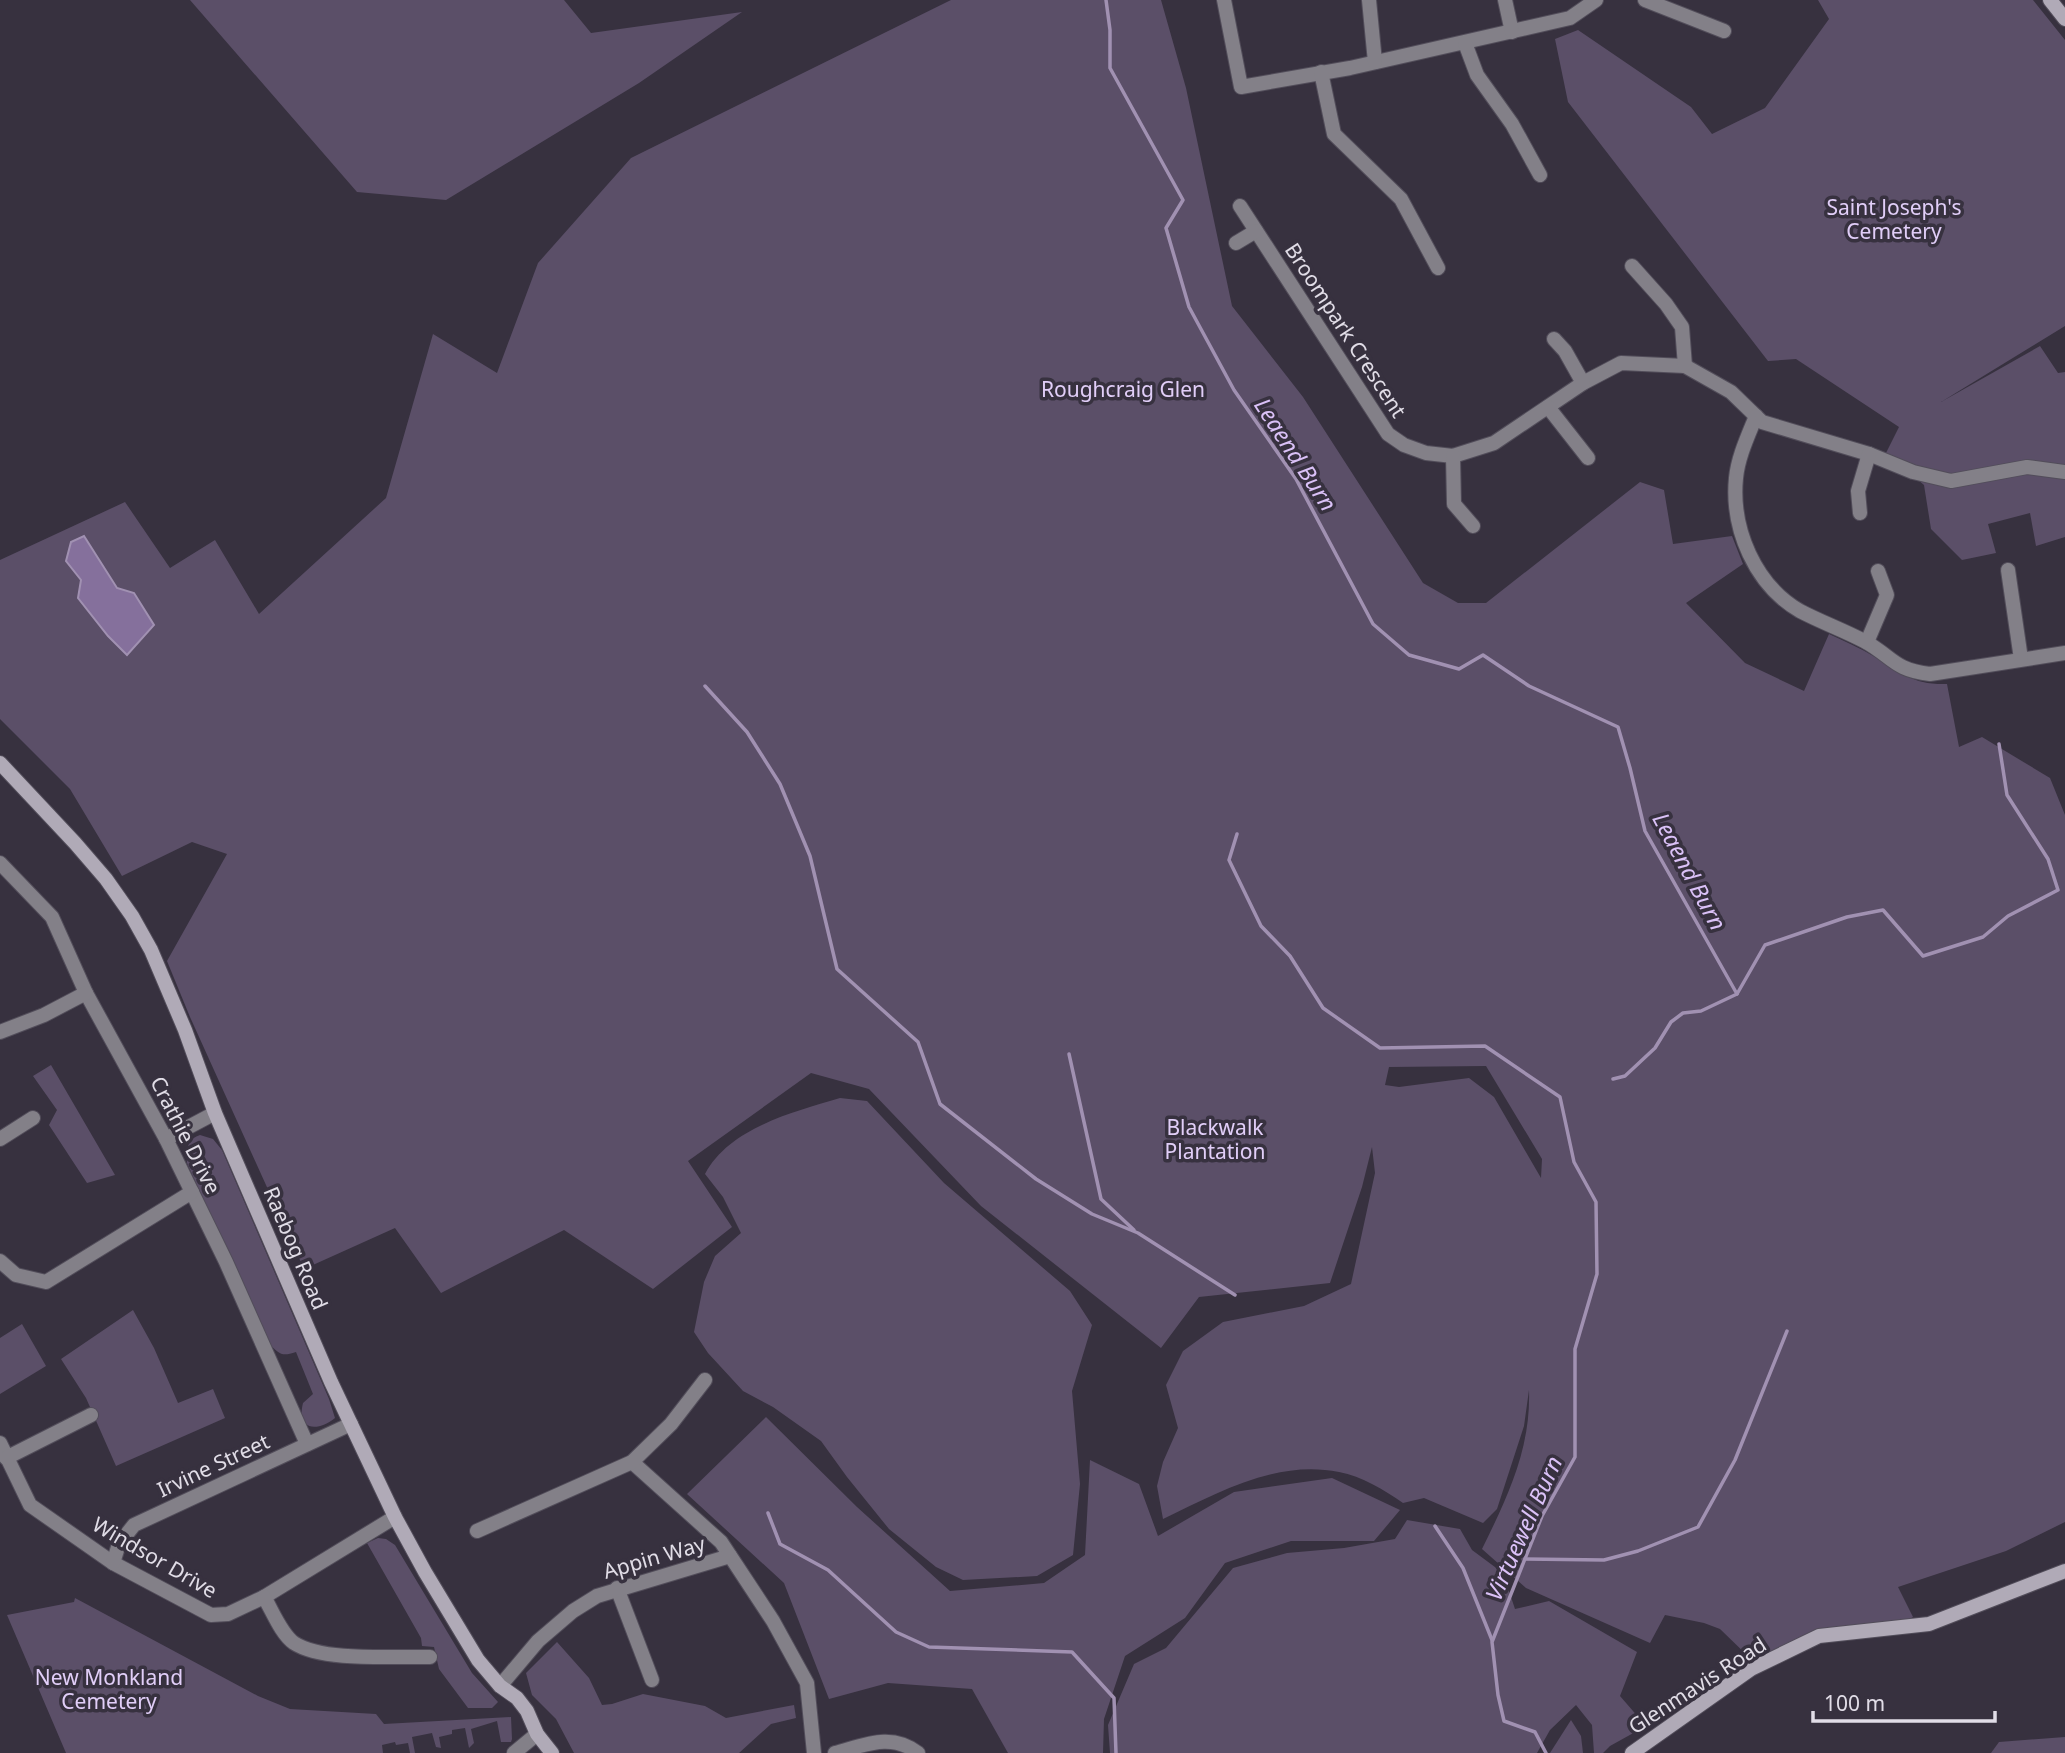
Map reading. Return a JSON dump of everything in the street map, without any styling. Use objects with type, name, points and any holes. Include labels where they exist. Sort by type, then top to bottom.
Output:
[{"type":"main road","points":[[2050,0],[2065,19]]},
{"type":"main road","name":"Raebog Road","points":[[0,763],[106,879],[132,916],[151,950],[185,1030],[215,1113],[351,1424],[395,1517],[478,1660],[499,1686],[517,1698],[527,1711],[537,1734],[552,1753]]},
{"type":"main road","name":"Glenmavis Road","points":[[1632,1753],[1751,1669],[1819,1636],[1929,1624],[2065,1571]]},
{"type":"street","points":[[1224,0],[1241,88],[1465,43],[1570,18],[1596,0]]},
{"type":"street","points":[[1369,0],[1375,62]]},
{"type":"street","points":[[1505,0],[1512,32]]},
{"type":"street","points":[[1645,0],[1724,31]]},
{"type":"street","points":[[1465,43],[1477,75],[1512,124],[1540,175]]},
{"type":"street","points":[[1321,72],[1334,134],[1401,200],[1438,268]]},
{"type":"street","name":"Broompark Crescent","points":[[1240,206],[1388,434],[1404,445],[1426,453],[1453,456],[1494,443],[1583,383],[1621,363],[1685,366],[1731,393],[1762,422],[1870,454],[1913,472],[1951,481],[2027,467],[2065,471]]},
{"type":"street","points":[[1236,243],[1256,231]]},
{"type":"street","points":[[1632,265],[1682,327],[1685,366]]},
{"type":"street","points":[[1554,339],[1565,351],[1583,383]]},
{"type":"street","points":[[1548,407],[1588,458]]},
{"type":"street","points":[[1756,416],[1736,476],[1736,512],[1755,567],[1769,586],[1798,610],[1867,642],[1902,668],[1912,672],[1930,674],[2065,653]]},
{"type":"street","points":[[1860,513],[1858,491],[1870,454]]},
{"type":"street","points":[[1453,456],[1454,504],[1473,526]]},
{"type":"street","points":[[2008,570],[2021,659]]},
{"type":"street","points":[[1867,642],[1887,595],[1878,571]]},
{"type":"street","name":"Crathie Drive","points":[[0,863],[52,917],[86,993],[166,1139],[226,1262],[306,1444]]},
{"type":"street","points":[[0,1032],[44,1015],[86,993]]},
{"type":"street","points":[[166,1139],[215,1113]]},
{"type":"street","points":[[0,1139],[33,1118]]},
{"type":"street","points":[[0,1261],[16,1275],[46,1282],[192,1192]]},
{"type":"street","points":[[477,1531],[632,1462],[671,1424],[705,1380]]},
{"type":"street","points":[[6,1458],[92,1415]]},
{"type":"street","name":"Irvine Street","points":[[113,1563],[120,1544],[134,1525],[351,1424]]},
{"type":"street","name":"Windsor Drive","points":[[0,1443],[30,1504],[113,1563],[211,1615],[228,1614],[264,1597],[395,1517]]},
{"type":"street","points":[[632,1462],[721,1542],[773,1621],[807,1683],[814,1753]]},
{"type":"street","name":"Appin Way","points":[[499,1686],[538,1641],[572,1611],[597,1596],[730,1556]]},
{"type":"street","points":[[617,1588],[652,1679]]},
{"type":"street","points":[[264,1597],[288,1637],[317,1653],[430,1657]]},
{"type":"street","points":[[514,1753],[537,1734]]},
{"type":"street","points":[[835,1753],[889,1741],[904,1744],[918,1753]]},
{"type":"green space","points":[[190,0],[564,0],[591,33],[742,12],[639,83],[446,200],[357,192]]},
{"type":"green space","points":[[951,0],[1161,0],[1186,88],[1232,306],[1303,397],[1423,583],[1458,603],[1486,603],[1640,482],[1664,490],[1673,544],[1732,536],[1743,564],[1686,603],[1745,663],[1804,691],[1829,634],[1908,677],[1935,684],[1947,684],[1959,747],[1982,737],[2050,778],[2065,815],[2065,1522],[2006,1551],[1898,1587],[1913,1617],[1906,1622],[1818,1631],[1752,1660],[1720,1629],[1665,1615],[1650,1643],[1526,1588],[1482,1549],[1522,1453],[1529,1412],[1529,1390],[1524,1426],[1497,1509],[1483,1523],[1424,1498],[1403,1503],[1364,1480],[1339,1472],[1316,1469],[1270,1474],[1248,1481],[1163,1519],[1157,1486],[1163,1462],[1178,1428],[1166,1385],[1183,1351],[1223,1322],[1304,1306],[1351,1284],[1375,1173],[1372,1147],[1362,1187],[1330,1283],[1199,1297],[1161,1348],[981,1206],[869,1089],[811,1073],[688,1161],[732,1227],[653,1289],[564,1230],[441,1293],[395,1228],[304,1269],[167,961],[227,854],[192,842],[122,876],[70,789],[0,719],[0,560],[125,502],[170,568],[215,540],[259,614],[386,498],[433,334],[497,373],[538,263],[631,158]],"holes":[[[1486,1066],[1542,1159],[1541,1178],[1494,1097],[1469,1078],[1399,1087],[1385,1085],[1389,1067]]]},
{"type":"green space","name":"Saint Joseph's Cemetery","points":[[1818,0],[2033,0],[2065,40],[2065,326],[1941,402],[2040,346],[2058,373],[2065,372],[2065,537],[2036,546],[2030,513],[1988,524],[1996,553],[1962,560],[1931,529],[1924,485],[1886,453],[1899,427],[1796,359],[1768,361],[1568,102],[1555,39],[1578,30],[1691,107],[1712,134],[1765,108],[1829,19]]},
{"type":"green space","points":[[51,1065],[115,1175],[87,1183],[49,1125],[57,1110],[33,1076]]},
{"type":"green space","points":[[840,1098],[867,1101],[944,1183],[1070,1291],[1092,1325],[1072,1391],[1080,1484],[1073,1555],[1037,1576],[963,1580],[936,1567],[889,1529],[821,1441],[773,1407],[743,1391],[708,1353],[694,1332],[704,1282],[715,1256],[741,1233],[723,1197],[705,1174],[716,1158],[746,1133],[783,1116]]},
{"type":"green space","points":[[200,1135],[213,1139],[222,1150],[329,1399],[335,1418],[322,1426],[310,1426],[303,1419],[303,1403],[313,1394],[296,1352],[281,1354],[268,1343],[187,1163],[188,1146],[192,1139]]},
{"type":"green space","points":[[133,1310],[154,1348],[178,1403],[213,1389],[225,1418],[116,1466],[86,1398],[61,1359]]},
{"type":"green space","points":[[22,1324],[46,1366],[0,1394],[0,1338]]},
{"type":"green space","points":[[766,1417],[857,1507],[950,1591],[1044,1583],[1085,1555],[1090,1460],[1139,1484],[1158,1536],[1234,1492],[1332,1478],[1400,1510],[1374,1541],[1291,1541],[1225,1563],[1185,1618],[1125,1656],[1104,1719],[1103,1753],[1008,1753],[972,1689],[888,1683],[829,1699],[784,1583],[687,1494]]},
{"type":"green space","points":[[1407,1520],[1460,1529],[1472,1550],[1503,1573],[1515,1609],[1549,1601],[1637,1652],[1620,1696],[1646,1726],[1610,1746],[1603,1753],[1594,1753],[1592,1725],[1576,1705],[1550,1730],[1537,1753],[1110,1753],[1108,1725],[1134,1664],[1166,1648],[1233,1568],[1287,1553],[1344,1548],[1395,1539]]},
{"type":"green space","points":[[378,1538],[386,1539],[395,1545],[472,1673],[498,1702],[492,1708],[468,1708],[439,1669],[434,1647],[422,1646],[421,1638],[367,1543]]},
{"type":"green space","name":"New Monkland Cemetery","points":[[75,1598],[258,1696],[290,1709],[376,1714],[384,1724],[511,1717],[512,1739],[511,1742],[501,1742],[497,1721],[471,1729],[474,1743],[469,1748],[465,1728],[452,1730],[452,1734],[439,1737],[441,1748],[436,1747],[432,1733],[412,1737],[415,1753],[410,1753],[408,1743],[396,1745],[395,1742],[382,1745],[383,1753],[66,1753],[7,1615],[74,1602]]},
{"type":"green space","points":[[557,1642],[589,1678],[602,1705],[643,1694],[705,1706],[726,1718],[794,1705],[796,1718],[771,1724],[739,1753],[574,1753],[556,1719],[532,1695],[526,1673]]},
{"type":"green space","points":[[1571,1720],[1581,1736],[1583,1753],[1550,1753]]},
{"type":"green space","points":[[2065,1737],[2065,1753],[1991,1753],[1999,1742]]},
{"type":"shaded area","points":[[84,536],[117,588],[134,593],[154,625],[127,655],[78,598],[81,580],[66,561],[71,542]]},
{"type":"waterway","name":"Leaend Burn","points":[[1106,0],[1110,30],[1110,68],[1183,200],[1166,228],[1189,307],[1234,390],[1296,479],[1373,624],[1409,655],[1459,669],[1483,655],[1529,686],[1618,727],[1645,831],[1737,994],[1765,945],[1847,917],[1883,910],[1923,956],[1983,937],[2008,916],[2058,890],[2048,859],[2007,795],[1999,744]]},
{"type":"waterway","points":[[705,686],[747,732],[780,784],[810,856],[837,969],[918,1042],[940,1104],[1036,1179],[1092,1214],[1138,1233],[1235,1295]]},
{"type":"waterway","name":"Virtuewell Burn","points":[[1237,834],[1229,860],[1261,926],[1290,956],[1323,1008],[1380,1048],[1485,1046],[1560,1097],[1574,1162],[1596,1202],[1597,1274],[1575,1349],[1575,1457],[1542,1516],[1492,1642],[1504,1721],[1535,1732],[1546,1753]]},
{"type":"waterway","points":[[1613,1079],[1625,1076],[1655,1048],[1671,1022],[1683,1013],[1701,1011],[1737,994]]},
{"type":"waterway","points":[[1069,1054],[1101,1199],[1134,1230]]},
{"type":"waterway","points":[[1525,1559],[1604,1560],[1638,1551],[1698,1527],[1735,1460],[1787,1331]]},
{"type":"waterway","points":[[768,1513],[780,1544],[828,1570],[896,1632],[929,1647],[1072,1652],[1114,1698],[1116,1753]]},
{"type":"waterway","points":[[1435,1526],[1463,1568],[1492,1640]]},
{"type":"park label","name":"Roughcraig Glen","points":[[1123,389]]},
{"type":"park label","name":"Blackwalk Plantation","points":[[1215,1139]]}]
